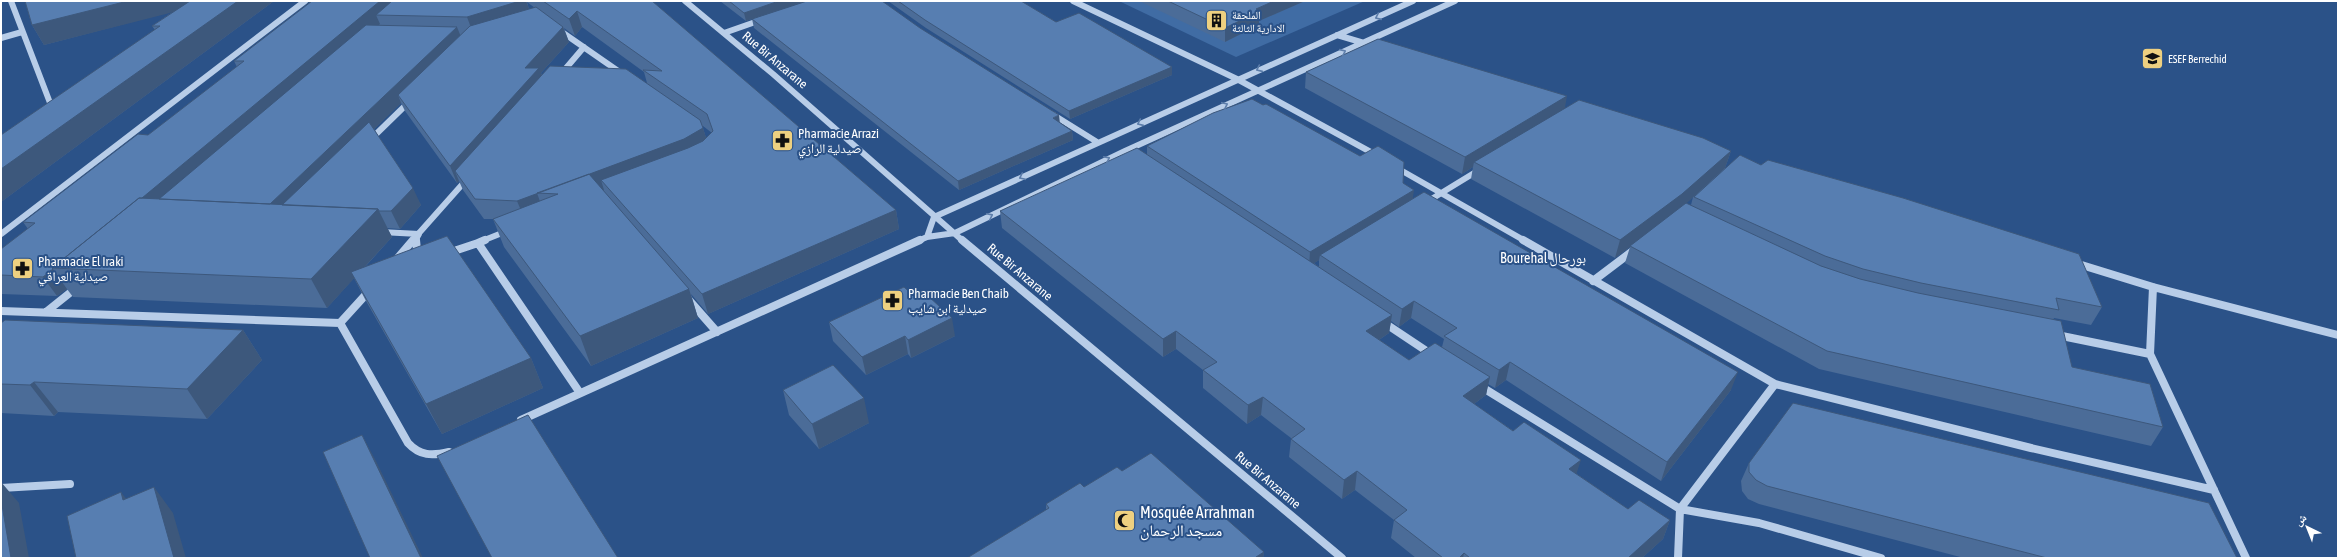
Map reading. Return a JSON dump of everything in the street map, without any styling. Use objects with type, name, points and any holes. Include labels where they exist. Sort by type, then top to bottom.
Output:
[{"type":"street","points":[[11,1],[52,108]]},
{"type":"street","points":[[1,234],[305,1]]},
{"type":"street","name":"Rue Bir Anzarane","points":[[685,1],[773,74],[934,217],[1342,558]]},
{"type":"street","points":[[1073,1],[1236,79],[1350,139],[1439,194],[1775,384],[2031,448],[2214,490]]},
{"type":"street","points":[[927,237],[934,217],[1236,79],[1413,1]]},
{"type":"street","points":[[516,423],[927,237],[955,233],[1128,153],[1257,90],[1455,1]]},
{"type":"street","points":[[724,33],[768,18]]},
{"type":"street","points":[[554,26],[628,78]]},
{"type":"street","points":[[1,38],[22,32]]},
{"type":"street","points":[[1337,35],[1371,46]]},
{"type":"street","points":[[553,82],[584,47]]},
{"type":"street","points":[[366,144],[417,94]]},
{"type":"street","points":[[46,112],[59,103]]},
{"type":"street","points":[[1043,108],[1097,142]]},
{"type":"street","points":[[1420,206],[1485,166]]},
{"type":"street","points":[[392,264],[470,176]]},
{"type":"street","points":[[440,254],[478,243],[513,229]]},
{"type":"street","points":[[372,232],[419,234]]},
{"type":"street","points":[[419,234],[416,242],[417,250],[428,254]]},
{"type":"street","points":[[478,243],[580,393]]},
{"type":"street","points":[[1593,281],[1643,243]]},
{"type":"street","points":[[2070,262],[2153,287],[2338,335]]},
{"type":"street","points":[[46,312],[83,282]]},
{"type":"street","points":[[340,323],[377,282]]},
{"type":"street","points":[[2153,287],[2150,354],[2246,558]]},
{"type":"street","points":[[681,291],[717,332]]},
{"type":"street","points":[[1,311],[340,323]]},
{"type":"street","points":[[1375,317],[1441,361]]},
{"type":"street","points":[[340,323],[408,443],[415,452],[430,456],[458,449]]},
{"type":"street","points":[[2050,334],[2150,354]]},
{"type":"street","points":[[1474,382],[1680,509],[1719,514],[1760,523],[1881,558]]},
{"type":"street","points":[[1678,558],[1680,509],[1775,384]]},
{"type":"street","points":[[1,488],[70,484]]},
{"type":"shaded area","points":[[1119,1],[1365,1],[1236,57]]},
{"type":"building","points":[[25,1],[128,1],[32,25]]},
{"type":"building","points":[[190,1],[238,1],[1,169],[1,135],[160,26],[152,26]]},
{"type":"building","points":[[312,1],[380,1],[142,198],[139,198],[52,268],[53,269],[43,277],[1,275],[1,249],[35,223],[23,222],[138,134],[148,135],[244,61],[234,61]]},
{"type":"building","points":[[392,1],[520,1],[467,17],[376,15]]},
{"type":"building","points":[[543,1],[652,1],[896,210],[702,294],[601,180],[703,141],[713,131],[707,114],[643,70],[662,71],[577,11],[569,19]]},
{"type":"building","points":[[729,1],[779,1],[744,13]]},
{"type":"building","points":[[807,1],[882,1],[920,28],[1059,115],[1053,118],[1072,131],[958,181],[752,19]]},
{"type":"building","points":[[898,1],[1021,1],[1056,22],[1079,13],[1172,67],[1069,111],[925,20]]},
{"type":"building","points":[[1168,1],[1274,1],[1256,9],[1260,11],[1225,28]]},
{"type":"building","points":[[536,7],[563,27],[525,68],[539,68],[450,166],[398,95],[470,26]]},
{"type":"building","points":[[366,25],[457,27],[270,204],[159,199]]},
{"type":"building","points":[[1378,39],[1567,96],[1465,157],[1306,72]]},
{"type":"building","points":[[550,66],[626,69],[700,120],[703,128],[684,139],[517,201],[475,199],[455,171]]},
{"type":"building","points":[[1252,99],[1263,105],[1266,104],[1360,156],[1378,146],[1404,162],[1403,183],[1414,190],[1310,252],[1147,146],[1213,113]]},
{"type":"building","points":[[1579,100],[1703,138],[1731,151],[1682,194],[1620,240],[1474,162]]},
{"type":"building","points":[[369,122],[413,188],[391,211],[379,211],[378,209],[282,205]]},
{"type":"building","points":[[1137,148],[1392,315],[1366,331],[1409,360],[1435,343],[1490,377],[1463,396],[1513,431],[1524,422],[1581,460],[1569,469],[1628,509],[1639,500],[1670,520],[1628,558],[1470,558],[1464,553],[1459,558],[1443,558],[1394,520],[1407,510],[1357,471],[1344,480],[1291,439],[1305,429],[1263,397],[1248,405],[1203,370],[1217,362],[1176,331],[1163,339],[1000,211]]},
{"type":"building","points":[[1740,155],[1761,165],[1768,160],[1903,198],[2079,254],[2102,307],[2056,298],[2059,310],[1921,283],[1863,269],[1825,256],[1694,197]]},
{"type":"building","points":[[589,174],[689,289],[580,336],[493,219],[558,194],[537,193]]},
{"type":"building","points":[[1424,192],[1738,372],[1667,462],[1510,362],[1499,370],[1444,336],[1457,328],[1414,301],[1402,309],[1320,255]]},
{"type":"building","points":[[139,198],[378,209],[311,279],[52,268]]},
{"type":"building","points":[[1686,203],[1821,266],[1860,279],[1918,293],[2061,321],[2072,367],[2150,384],[2163,427],[1827,351],[1630,246]]},
{"type":"building","points":[[447,236],[531,358],[426,404],[351,272]]},
{"type":"building","points":[[904,287],[917,299],[927,295],[952,318],[908,340],[905,336],[862,357],[829,322]]},
{"type":"building","points":[[5,320],[243,330],[187,389],[34,382],[30,385],[1,384],[1,323]]},
{"type":"building","points":[[833,365],[864,398],[812,424],[783,390]]},
{"type":"building","points":[[1793,403],[2209,503],[2237,558],[2047,558],[1767,486],[1756,480],[1749,472],[1749,463]]},
{"type":"building","points":[[528,415],[618,558],[492,558],[437,456]]},
{"type":"building","points":[[362,435],[421,558],[370,558],[323,452]]},
{"type":"building","points":[[1151,453],[1264,552],[1256,558],[967,558],[1049,508],[1046,504],[1080,483],[1084,487],[1117,467],[1122,471]]},
{"type":"building","points":[[154,487],[174,558],[76,558],[67,516],[121,492],[123,500]]},
{"type":"building","points":[[1,499],[11,558],[1,558]]},
{"type":"place","name":"الملحقة الادارية الثالثة","points":[[1217,21]]},
{"type":"place","name":"ESEF Berrechid","points":[[2153,59]]},
{"type":"place","name":"Pharmacie Arrazi صيدلية الرازي","points":[[783,140]]},
{"type":"place","name":"Pharmacie El Iraki صيدلية العراقي","points":[[22,268]]},
{"type":"place","name":"Pharmacie Ben Chaib صيدلية ابن شايب","points":[[893,300]]},
{"type":"place","name":"Mosquée Arrahman مسجد الرحمان","points":[[1125,521]]},
{"type":"district","name":"Bourehal بورحال","points":[[1543,258]]}]
